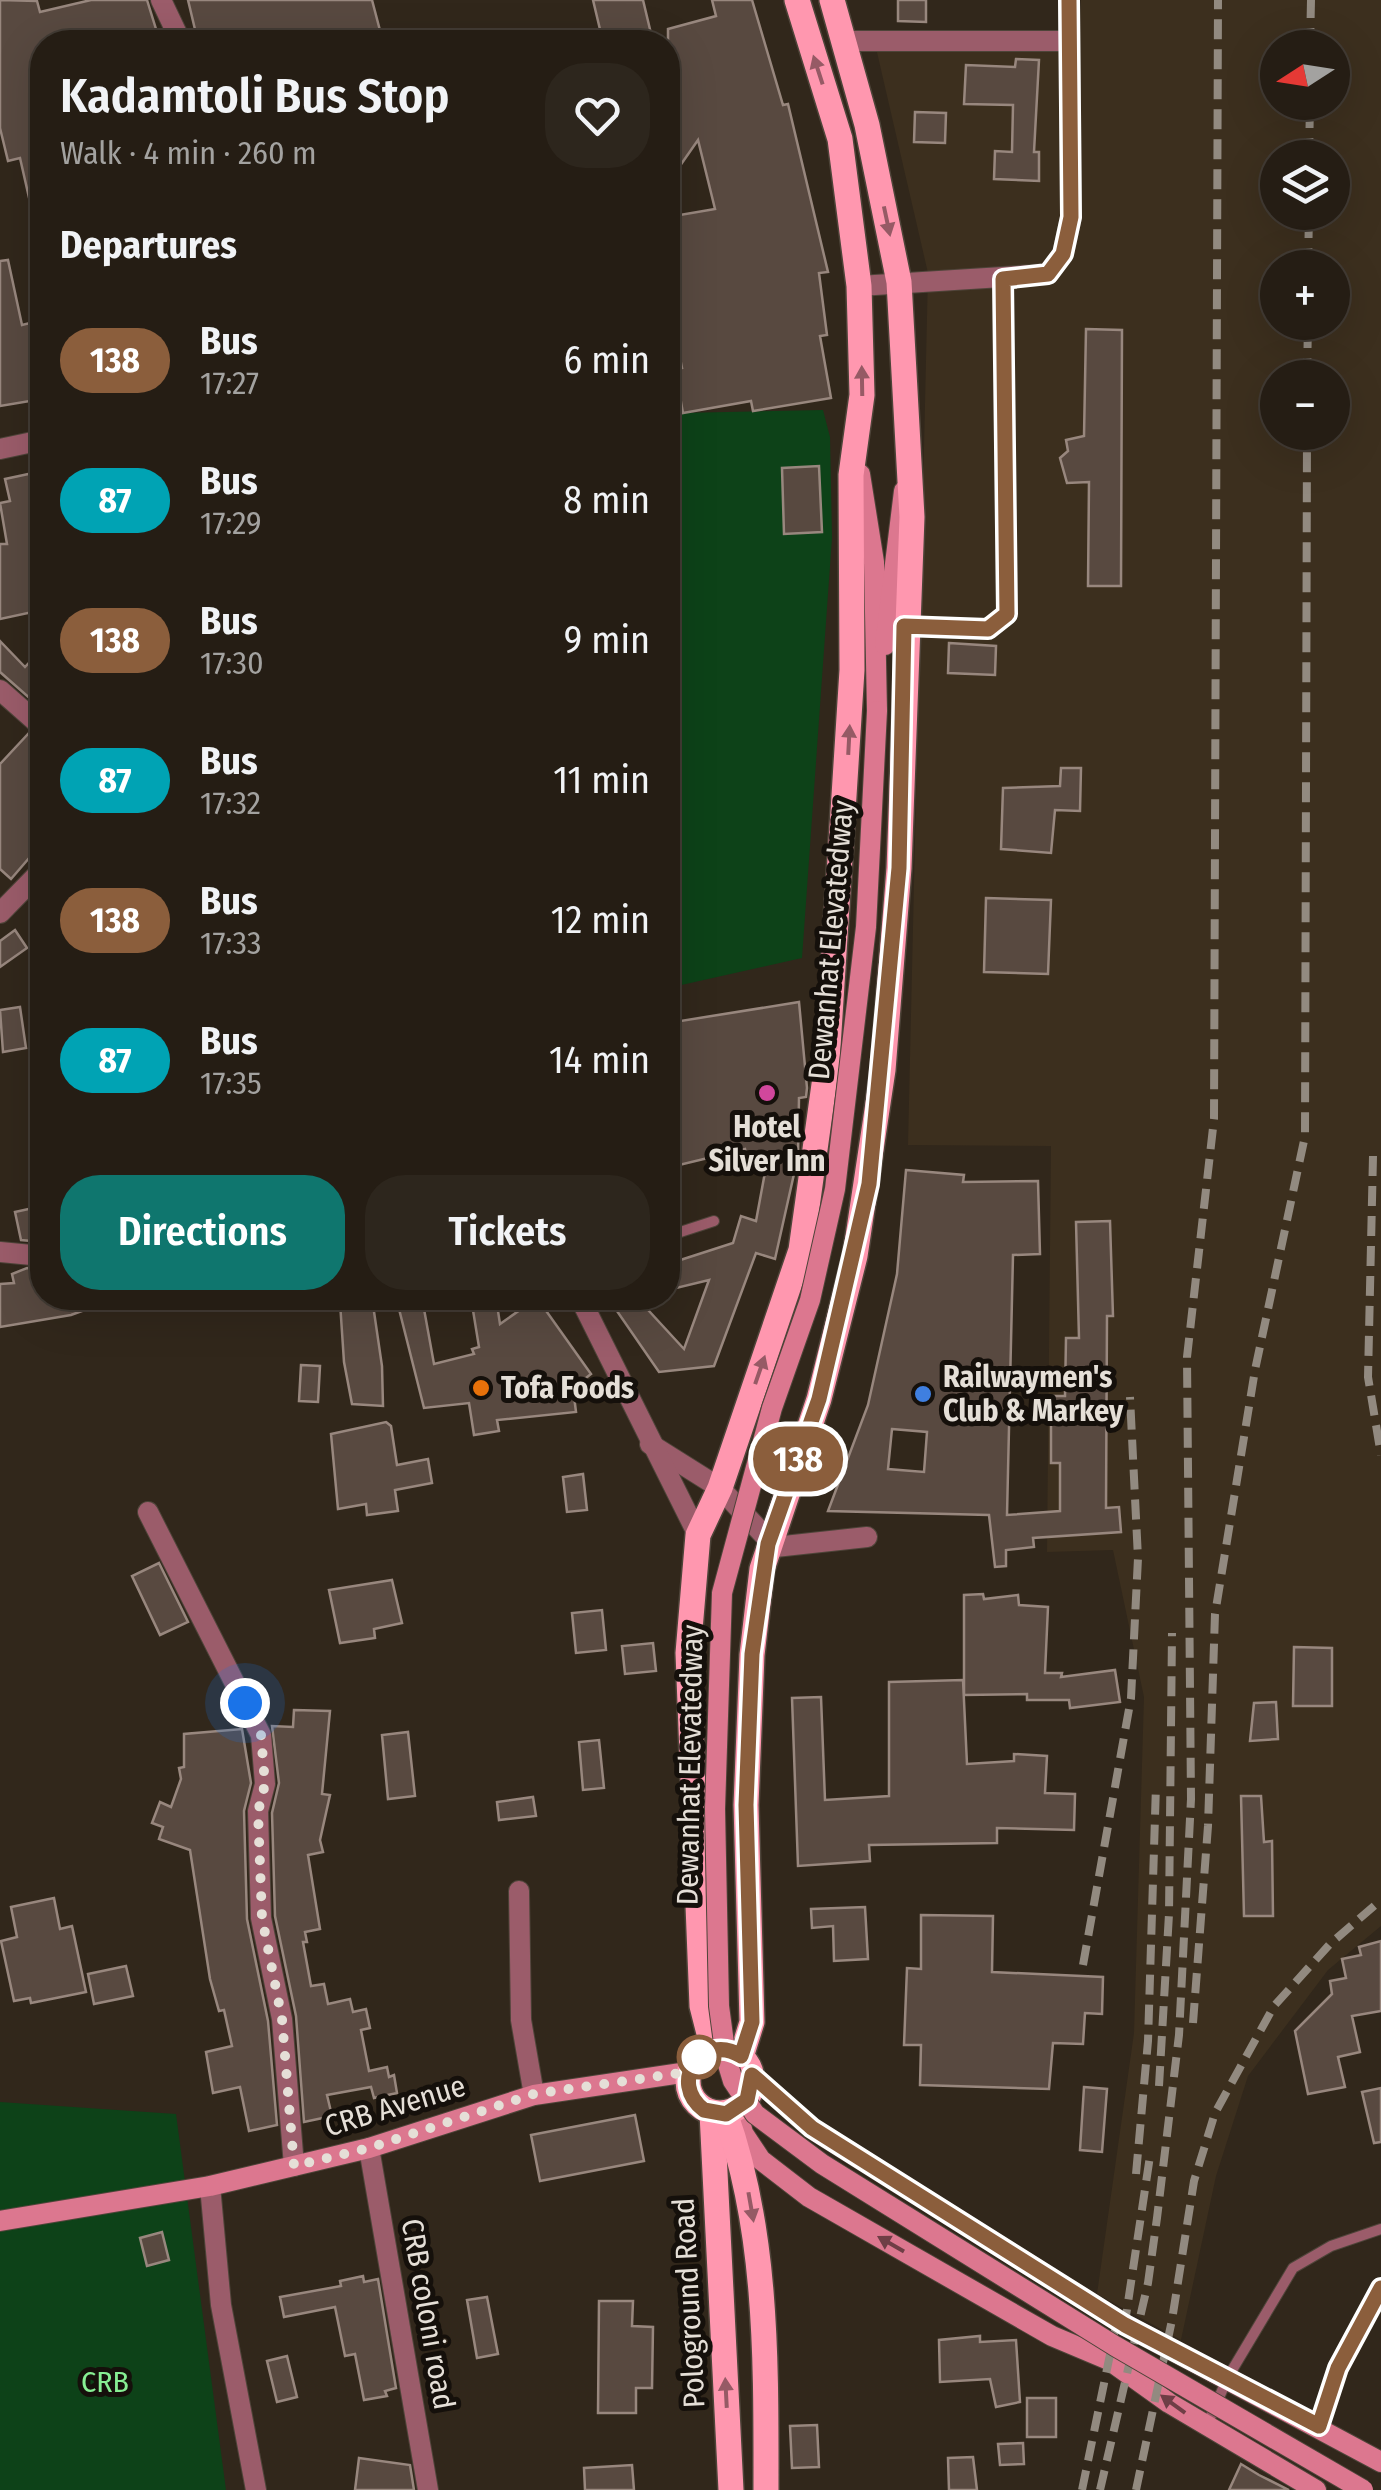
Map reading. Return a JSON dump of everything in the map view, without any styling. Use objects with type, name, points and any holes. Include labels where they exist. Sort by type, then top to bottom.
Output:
[{"type":"main road","points":[[797,0],[840,139],[859,286],[862,395],[851,475],[852,670],[827,1062],[801,1250],[720,1488],[698,1535],[688,1653],[702,2006],[713,2049],[746,2066],[812,2128],[1125,2325],[1381,2462]]},
{"type":"main road","points":[[725,2112],[752,2088],[746,2066],[752,2022],[746,1805],[752,1654],[768,1544],[819,1399],[869,1184],[899,868],[912,454],[899,282],[832,0]]},
{"type":"main road","name":"Dewanhat Elevatedway","points":[[855,445],[874,562],[876,711],[867,910],[835,1189],[810,1300],[772,1408],[722,1592],[715,1828],[719,2006],[730,2070],[755,2114],[822,2164],[1115,2346],[1362,2490]]},
{"type":"main road","name":"Dewanhat Elevatedway","points":[[876,711],[896,528],[912,454]]},
{"type":"main road","points":[[713,2049],[694,2062],[688,2072],[692,2098],[725,2112],[761,2160],[809,2197],[1052,2336],[1108,2360],[1316,2490]]},
{"type":"main road","name":"CRB Avenue","points":[[0,2221],[210,2186],[369,2148],[534,2094],[688,2072]]},
{"type":"main road","points":[[725,2112],[742,2158],[757,2242],[766,2490]]},
{"type":"main road","name":"Pologround Road","points":[[725,2112],[731,2490]]},
{"type":"street","points":[[161,0],[175,30]]},
{"type":"street","points":[[859,286],[1048,274],[1063,254],[1071,217],[1069,0]]},
{"type":"street","points":[[844,41],[1069,41]]},
{"type":"street","points":[[0,449],[30,443]]},
{"type":"street","points":[[3,699],[30,718]]},
{"type":"street","points":[[0,913],[30,882]]},
{"type":"street","points":[[0,1252],[30,1255]]},
{"type":"street","points":[[586,1310],[698,1535]]},
{"type":"street","points":[[650,1444],[720,1488],[768,1544],[776,1547],[867,1537]]},
{"type":"street","points":[[148,1512],[261,1735],[265,1784],[258,1812],[262,1918],[282,2019],[294,2166]]},
{"type":"street","points":[[519,1892],[521,2020],[534,2094]]},
{"type":"street","name":"CRB coloni road","points":[[369,2148],[428,2490]]},
{"type":"street","points":[[210,2186],[221,2306],[256,2490]]},
{"type":"lane","points":[[904,626],[988,629],[1007,614],[1003,279]]},
{"type":"lane","points":[[680,1232],[714,1221]]},
{"type":"lane","points":[[1207,2425],[1228,2377],[1294,2268],[1331,2246],[1381,2229]]},
{"type":"lane","points":[[1319,2426],[1338,2368],[1381,2288]]},
{"type":"shaded area","points":[[1081,0],[1381,0],[1381,1926],[1328,1970],[1248,2076],[1216,2176],[1181,2340],[1097,2294],[1134,2033],[1144,1697],[1113,1550],[1047,1552],[1051,1146],[908,1145],[928,273],[873,35],[1080,32]],"holes":[[[1086,330],[1121,330],[1120,586],[1088,586],[1089,482],[1066,468],[1060,458],[1068,451],[1066,440],[1084,436]],[[1061,768],[1081,769],[1080,811],[1060,810]],[[1037,785],[1057,787],[1050,853],[1030,850]],[[986,898],[1051,900],[1048,974],[985,972]]]},
{"type":"green space","points":[[823,410],[830,437],[832,538],[802,958],[680,985],[680,413]]},
{"type":"green space","name":"CRB","points":[[0,2102],[176,2114],[226,2490],[0,2490]]},
{"type":"building","points":[[0,0],[37,1],[40,12],[91,0],[147,0],[156,30],[30,30],[30,202],[20,158],[8,161],[0,128]]},
{"type":"building","points":[[188,0],[372,0],[380,30],[195,30]]},
{"type":"building","points":[[593,0],[643,0],[650,30],[600,30]]},
{"type":"building","points":[[712,0],[752,0],[783,105],[788,104],[828,272],[819,273],[827,335],[820,336],[831,398],[753,411],[751,401],[683,413],[680,215],[715,209],[698,140],[680,166],[680,30],[668,29],[716,16]]},
{"type":"building","points":[[898,0],[926,0],[926,22],[898,21]]},
{"type":"building","points":[[1016,59],[1039,60],[1034,152],[1039,152],[1039,181],[994,179],[995,151],[1012,152],[1013,105],[964,104],[966,65],[1015,67]]},
{"type":"building","points":[[915,112],[946,113],[945,143],[914,142]]},
{"type":"building","points":[[8,260],[22,325],[30,323],[30,401],[0,406],[0,261]]},
{"type":"building","points":[[1086,329],[1122,330],[1121,586],[1088,586],[1089,482],[1067,483],[1060,458],[1068,451],[1066,440],[1084,436]]},
{"type":"building","points":[[819,466],[822,532],[784,534],[782,468]]},
{"type":"building","points":[[30,474],[30,613],[0,619],[0,544],[7,544],[0,503],[10,501],[5,479]]},
{"type":"building","points":[[0,641],[25,667],[30,662],[30,698],[0,672]]},
{"type":"building","points":[[949,643],[996,646],[995,675],[948,673]]},
{"type":"building","points":[[30,736],[30,857],[11,879],[0,869],[0,764]]},
{"type":"building","points":[[1061,768],[1081,768],[1080,811],[1055,810],[1051,853],[1001,849],[1003,788],[1060,786]]},
{"type":"building","points":[[986,898],[1051,900],[1048,974],[984,972]]},
{"type":"building","points":[[15,930],[27,948],[0,967],[0,941]]},
{"type":"building","points":[[799,1002],[807,1088],[806,1097],[799,1098],[798,1156],[775,1259],[756,1253],[714,1366],[659,1372],[616,1310],[648,1310],[684,1349],[709,1280],[680,1287],[680,1260],[733,1243],[741,1216],[756,1221],[768,1156],[747,1159],[745,1149],[680,1165],[680,1021]]},
{"type":"building","points":[[20,1007],[26,1048],[3,1052],[0,1010]]},
{"type":"building","points":[[906,1170],[964,1175],[963,1182],[1038,1181],[1040,1254],[1013,1255],[1007,1515],[1060,1511],[1060,1463],[1051,1463],[1051,1396],[1065,1396],[1066,1338],[1079,1338],[1076,1222],[1110,1221],[1113,1316],[1107,1316],[1106,1508],[1119,1507],[1121,1532],[1033,1538],[1034,1547],[1006,1550],[1006,1566],[995,1567],[989,1515],[828,1511],[868,1405],[897,1274]],"holes":[[[892,1429],[927,1432],[924,1472],[888,1469]]]},
{"type":"building","points":[[30,1209],[30,1241],[21,1240],[15,1212]]},
{"type":"building","points":[[30,1268],[30,1310],[85,1310],[0,1327],[0,1284],[14,1283],[12,1274]]},
{"type":"building","points":[[341,1310],[374,1310],[383,1406],[352,1404]]},
{"type":"building","points":[[399,1310],[424,1310],[434,1364],[474,1354],[472,1349],[479,1347],[473,1310],[498,1310],[500,1324],[520,1310],[546,1310],[591,1374],[573,1388],[576,1412],[497,1420],[499,1431],[474,1435],[469,1403],[424,1408]]},
{"type":"building","points":[[301,1365],[320,1366],[318,1402],[299,1401]]},
{"type":"building","points":[[386,1422],[391,1426],[397,1465],[428,1459],[432,1483],[395,1490],[398,1511],[367,1515],[366,1504],[338,1509],[331,1434]]},
{"type":"building","points":[[583,1474],[587,1510],[567,1512],[563,1477]]},
{"type":"building","points":[[159,1563],[188,1622],[160,1635],[132,1576]]},
{"type":"building","points":[[392,1580],[402,1623],[374,1629],[375,1638],[340,1643],[329,1590]]},
{"type":"building","points":[[983,1594],[984,1599],[1018,1595],[1019,1605],[1048,1607],[1045,1673],[1062,1673],[1061,1677],[1115,1670],[1120,1702],[1070,1708],[1069,1700],[1027,1700],[1027,1694],[964,1695],[964,1595]]},
{"type":"building","points":[[602,1610],[606,1650],[576,1653],[572,1613]]},
{"type":"building","points":[[653,1643],[656,1671],[625,1674],[622,1646]]},
{"type":"building","points":[[1294,1647],[1332,1648],[1332,1706],[1293,1706]]},
{"type":"building","points":[[963,1680],[967,1764],[1014,1761],[1014,1754],[1047,1756],[1045,1793],[1075,1794],[1074,1830],[997,1828],[997,1843],[869,1845],[870,1861],[798,1866],[792,1698],[821,1697],[825,1800],[889,1796],[889,1682]]},
{"type":"building","points":[[1276,1702],[1278,1739],[1250,1741],[1254,1703]]},
{"type":"building","points":[[294,1710],[330,1711],[322,1794],[330,1795],[320,1840],[323,1852],[308,1855],[320,1929],[305,1932],[307,1942],[303,1942],[311,1986],[324,1984],[328,2004],[350,1999],[353,2012],[366,2009],[370,2028],[361,2030],[369,2071],[387,2067],[389,2077],[394,2075],[397,2093],[374,2098],[371,2087],[327,2095],[332,2116],[304,2122],[296,2016],[275,1916],[272,1813],[279,1783],[272,1726],[293,1727]]},
{"type":"building","points":[[242,1729],[251,1783],[244,1811],[247,1919],[268,2021],[277,2125],[249,2131],[240,2087],[213,2093],[206,2052],[232,2046],[224,2010],[219,2011],[210,1979],[190,1850],[159,1839],[163,1827],[152,1823],[160,1802],[171,1807],[181,1779],[179,1768],[184,1767],[184,1734]]},
{"type":"building","points":[[408,1732],[415,1796],[388,1799],[382,1735]]},
{"type":"building","points":[[599,1740],[604,1788],[583,1790],[579,1742]]},
{"type":"building","points":[[1241,1796],[1261,1796],[1264,1842],[1272,1841],[1273,1916],[1244,1916]]},
{"type":"building","points":[[533,1797],[536,1816],[499,1820],[497,1802]]},
{"type":"building","points":[[54,1898],[60,1929],[72,1926],[86,1992],[31,2003],[30,1998],[14,2001],[1,1941],[17,1937],[11,1907]]},
{"type":"building","points":[[865,1907],[868,1959],[834,1961],[833,1926],[812,1928],[811,1909]]},
{"type":"building","points":[[921,1915],[993,1916],[992,1972],[1103,1977],[1102,2014],[1085,2013],[1083,2044],[1053,2043],[1049,2089],[920,2085],[921,2045],[904,2045],[907,1968],[921,1969]]},
{"type":"building","points":[[1381,1941],[1381,2011],[1352,2016],[1360,2052],[1338,2057],[1345,2087],[1308,2094],[1295,2031],[1332,1994],[1330,1981],[1346,1978],[1342,1959],[1361,1955],[1359,1947]]},
{"type":"building","points":[[126,1966],[133,1996],[94,2004],[88,1974]]},
{"type":"building","points":[[1084,2087],[1107,2089],[1102,2152],[1080,2150]]},
{"type":"building","points":[[1381,2088],[1381,2142],[1374,2143],[1362,2092]]},
{"type":"building","points":[[635,2115],[644,2161],[540,2181],[531,2135]]},
{"type":"building","points":[[162,2232],[169,2260],[147,2266],[140,2238]]},
{"type":"building","points":[[363,2276],[364,2282],[378,2279],[396,2388],[385,2391],[387,2396],[364,2400],[355,2354],[345,2356],[335,2307],[284,2317],[280,2297],[341,2286],[340,2281]]},
{"type":"building","points":[[487,2297],[498,2354],[477,2358],[467,2300]]},
{"type":"building","points":[[599,2301],[633,2301],[632,2326],[653,2327],[652,2388],[636,2388],[636,2413],[598,2413]]},
{"type":"building","points":[[980,2336],[980,2342],[1016,2340],[1020,2402],[996,2407],[990,2379],[940,2382],[939,2340]]},
{"type":"building","points":[[287,2356],[297,2397],[277,2402],[267,2361]]},
{"type":"building","points":[[1027,2398],[1056,2398],[1056,2437],[1027,2437]]},
{"type":"building","points":[[817,2425],[819,2467],[792,2468],[790,2426]]},
{"type":"building","points":[[1023,2443],[1024,2464],[1000,2465],[998,2444]]},
{"type":"building","points":[[973,2457],[977,2490],[949,2490],[948,2458]]},
{"type":"building","points":[[359,2458],[410,2465],[414,2490],[355,2490]]},
{"type":"building","points":[[1241,2464],[1259,2475],[1289,2490],[1229,2490]]},
{"type":"building","points":[[632,2465],[634,2490],[585,2490],[584,2468]]},
{"type":"railway","points":[[1100,2490],[1148,2283],[1157,2218],[1179,2035],[1191,1799],[1187,1357],[1214,1119],[1218,0]]},
{"type":"railway","points":[[1310,30],[1311,0]]},
{"type":"railway","points":[[1309,140],[1310,120]]},
{"type":"railway","points":[[1308,250],[1309,230]]},
{"type":"railway","points":[[1307,360],[1308,340]]},
{"type":"railway","points":[[1193,2023],[1208,1826],[1215,1614],[1255,1370],[1305,1136],[1307,450]]},
{"type":"railway","points":[[1373,1156],[1368,1377],[1381,1455]]},
{"type":"railway","points":[[1083,1965],[1131,1698],[1138,1558],[1130,1397]]},
{"type":"railway","points":[[1159,2086],[1169,1914],[1172,1633]]},
{"type":"railway","points":[[1136,2174],[1148,2041],[1156,1785]]},
{"type":"railway","points":[[1136,2490],[1172,2320],[1194,2181],[1215,2113],[1274,2006],[1330,1944],[1381,1900]]},
{"type":"railway","points":[[1124,2329],[1150,2156]]},
{"type":"railway","points":[[1082,2490],[1119,2311]]},
{"type":"bus line","name":"138","points":[[1069,0],[1071,217],[1063,254],[1048,274],[1003,279],[1007,614],[988,629],[904,626],[899,868],[892,979],[869,1184],[819,1399],[768,1544],[752,1654],[746,1805],[752,2022],[741,2056],[723,2049],[702,2054],[688,2072],[688,2090],[704,2110],[726,2114],[747,2100],[752,2075],[812,2128],[1125,2325],[1319,2426],[1338,2368],[1381,2288]]},
{"type":"place","name":"Hotel Silver Inn","points":[[767,1093]]},
{"type":"place","name":"Tofa Foods","points":[[481,1388]]},
{"type":"place","name":"Railwaymen's Club & Markey","points":[[923,1394]]},
{"type":"route","points":[[245,1703],[261,1735],[265,1784],[258,1812],[262,1918],[282,2019],[294,2166],[369,2148],[534,2094],[688,2072],[702,2054],[699,2057]]}]
